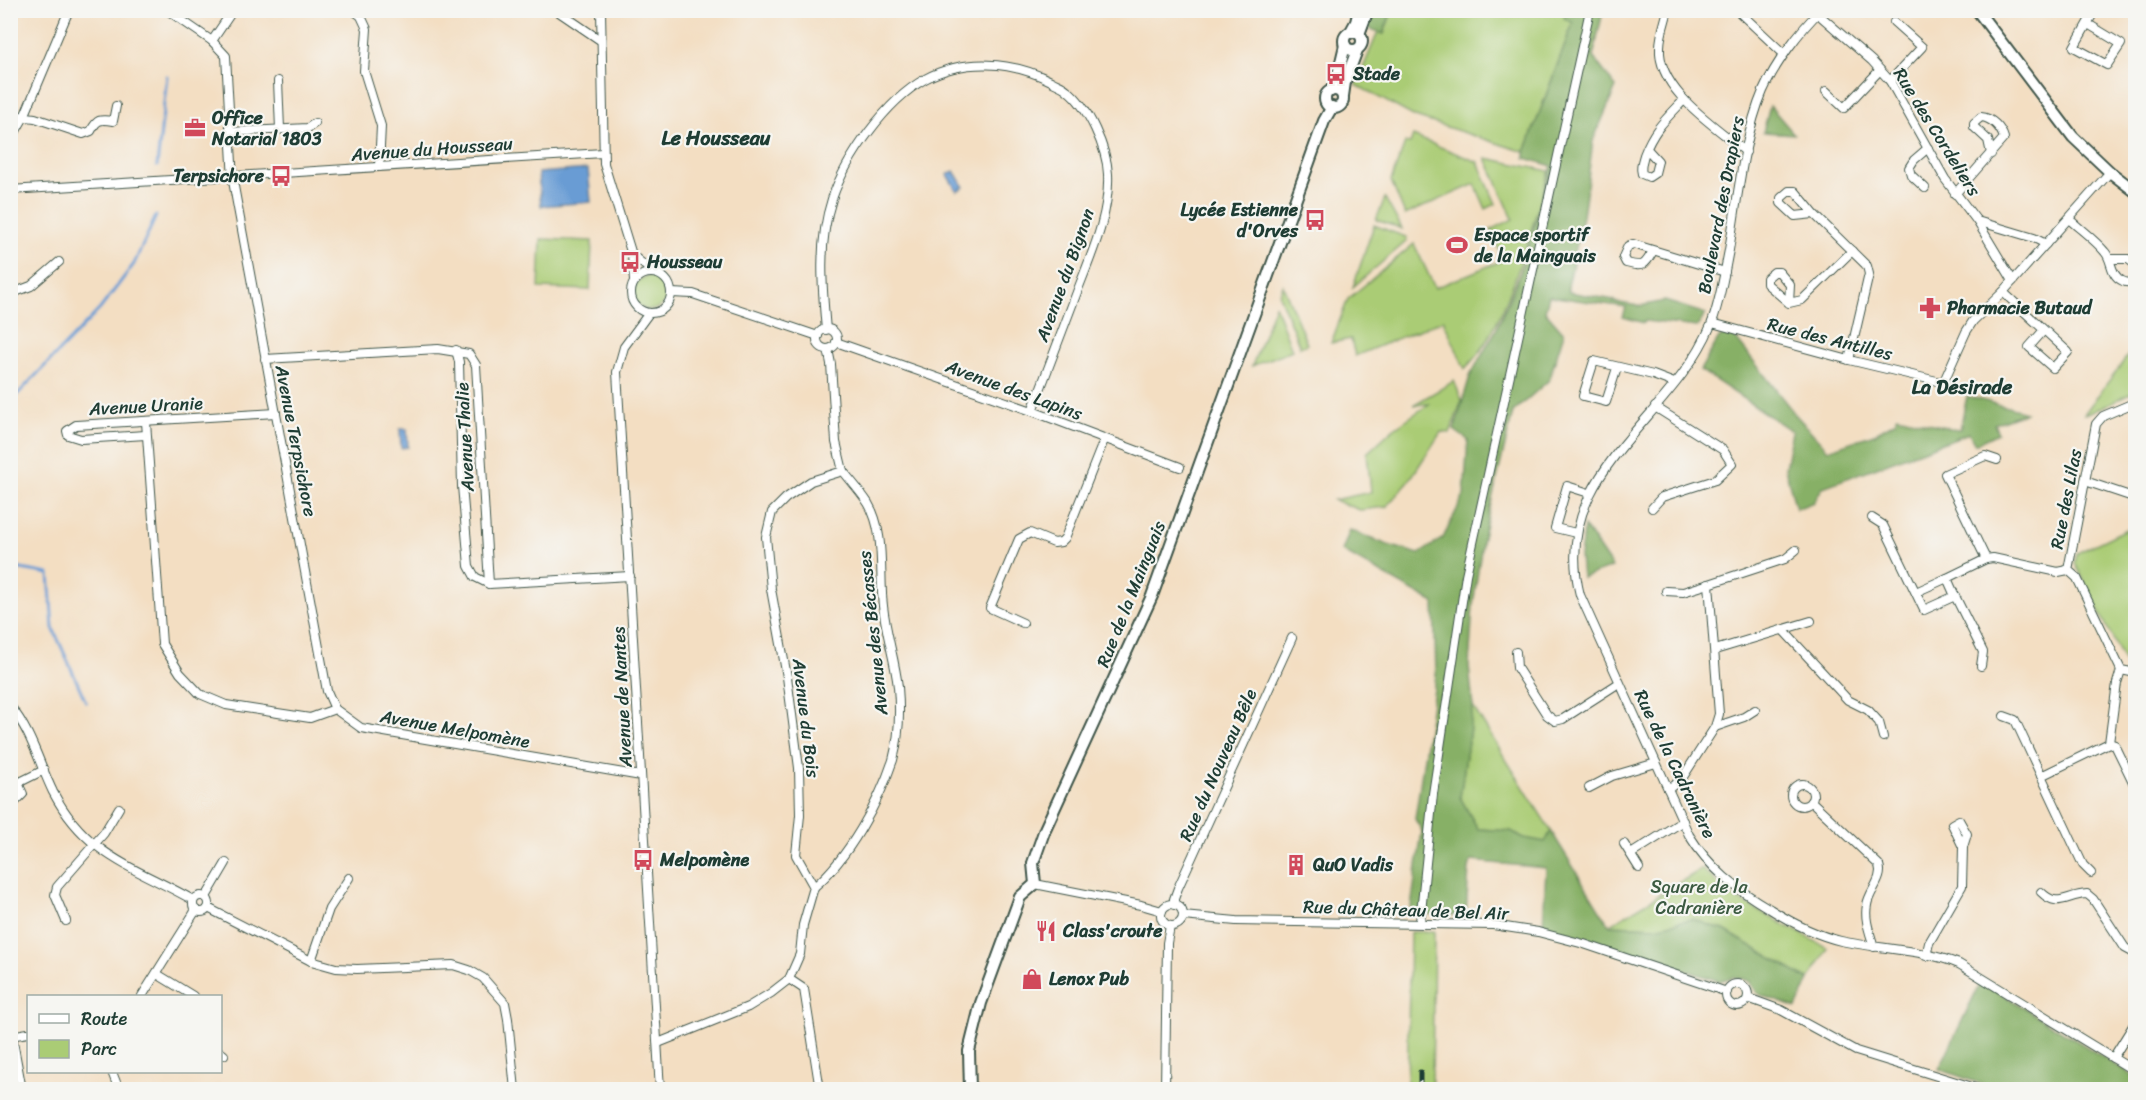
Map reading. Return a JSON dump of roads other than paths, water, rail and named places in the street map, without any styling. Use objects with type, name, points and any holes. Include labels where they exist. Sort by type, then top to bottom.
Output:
[{"type":"street","points":[[10,141],[24,117],[69,10]]},
{"type":"street","points":[[167,10],[212,41],[233,10]]},
{"type":"street","points":[[353,10],[361,16],[367,28],[364,71],[381,126],[379,167]]},
{"type":"street","points":[[556,10],[600,40]]},
{"type":"street","points":[[601,10],[604,164],[632,255],[634,281],[631,292],[634,304],[648,313],[655,312],[666,305],[670,293],[666,280],[632,255]]},
{"type":"street","points":[[1359,10],[1355,34],[1362,43],[1345,82],[1341,104],[1332,107],[1327,104],[1326,99],[1337,79],[1345,38],[1355,34],[1368,10]]},
{"type":"street","points":[[1420,922],[1432,794],[1466,575],[1590,10]]},
{"type":"street","points":[[1668,10],[1659,48],[1666,76],[1684,100],[1746,152]]},
{"type":"street","points":[[1737,10],[1784,54]]},
{"type":"street","points":[[1977,10],[2063,125],[2083,148],[2136,192]]},
{"type":"street","points":[[2088,24],[2121,44],[2107,64],[2074,47],[2095,10]]},
{"type":"street","name":"Boulevard des Drapiers","points":[[1655,406],[1694,357],[1712,323],[1725,272],[1746,152],[1755,112],[1763,91],[1784,54],[1819,12]]},
{"type":"street","name":"Rue des Cordeliers","points":[[1819,12],[1890,81],[1955,194],[1977,221],[2013,281]]},
{"type":"street","points":[[1890,81],[1922,47],[1893,22]]},
{"type":"street","name":"Avenue Terpsichore","points":[[212,41],[226,56],[232,177],[327,691],[335,709]]},
{"type":"street","points":[[1345,45],[1350,50],[1357,50]]},
{"type":"street","name":"Avenue du Bignon","points":[[826,330],[821,255],[826,224],[831,200],[858,144],[905,92],[926,78],[955,67],[994,64],[1020,68],[1068,90],[1086,112],[1098,136],[1108,172],[1106,205],[1096,242],[1032,411]]},
{"type":"street","points":[[1826,91],[1845,108],[1880,70]]},
{"type":"street","points":[[278,81],[280,129]]},
{"type":"street","points":[[1331,91],[1339,91],[1343,96]]},
{"type":"street","points":[[1647,149],[1652,134],[1684,100]]},
{"type":"street","points":[[10,115],[35,118],[83,134],[91,131],[96,122],[101,119],[113,121],[116,106]]},
{"type":"street","name":"Rue de la Mainguais","points":[[1035,884],[1033,863],[1045,829],[1152,596],[1324,121],[1332,107]]},
{"type":"street","points":[[1955,194],[1991,154],[2004,138],[2001,129],[1981,117],[1974,123],[1974,127],[1988,140],[1991,154]]},
{"type":"street","points":[[231,132],[308,128],[315,123]]},
{"type":"street","points":[[1925,188],[1911,175],[1909,168],[1914,160],[1928,148]]},
{"type":"street","name":"Avenue du Housseau","points":[[10,190],[603,153]]},
{"type":"street","points":[[2044,330],[2029,346],[2053,368],[2068,352],[2003,292],[2110,172]]},
{"type":"street","points":[[1814,214],[1867,266],[1869,274],[1849,360]]},
{"type":"street","points":[[2069,219],[2104,251],[2110,259],[2116,276],[2125,282],[2136,280]]},
{"type":"street","points":[[1977,221],[2034,238],[2046,244]]},
{"type":"street","points":[[1653,251],[1725,272]]},
{"type":"street","points":[[1789,303],[1802,300],[1852,251]]},
{"type":"street","points":[[2110,259],[2127,259],[2136,265]]},
{"type":"street","points":[[10,294],[31,286],[59,262]]},
{"type":"street","points":[[634,281],[643,274],[654,273]]},
{"type":"street","name":"Rue des Antilles","points":[[1712,323],[1941,382],[1946,380],[1973,321],[2003,292]]},
{"type":"street","points":[[670,293],[693,294],[818,336]]},
{"type":"street","name":"Avenue de Nantes","points":[[648,313],[624,347],[617,372],[660,1089]]},
{"type":"street","points":[[826,330],[835,333],[836,342],[828,349],[819,345],[818,336],[826,330]]},
{"type":"street","name":"Avenue des Lapins","points":[[836,342],[1032,411],[1180,467]]},
{"type":"street","points":[[265,359],[438,349],[456,350],[459,362],[462,486],[470,566],[475,578],[489,584],[630,576]]},
{"type":"street","points":[[828,349],[836,442],[843,471]]},
{"type":"street","name":"Avenue Thalie","points":[[456,350],[469,354],[476,365],[489,584]]},
{"type":"street","points":[[1617,368],[1606,402],[1583,396],[1593,361],[1653,375],[1674,383]]},
{"type":"street","name":"Rue des Lilas","points":[[2121,670],[2077,578],[2068,570],[2096,424],[2103,416],[2136,402]]},
{"type":"street","points":[[1652,508],[1662,497],[1714,480],[1732,464],[1723,450],[1655,406]]},
{"type":"street","name":"Rue de la Cadranière","points":[[1655,406],[1590,493],[1576,533],[1573,552],[1580,595],[1683,821],[1710,865],[1724,879],[1747,895],[1794,923],[1821,935],[1959,964],[2136,1072]]},
{"type":"street","name":"Avenue Uranie","points":[[146,435],[81,439],[68,435],[67,431],[76,425],[276,413]]},
{"type":"street","points":[[146,422],[162,644],[180,673],[200,693],[226,705],[310,718],[335,709]]},
{"type":"street","points":[[1023,623],[990,608],[1019,539],[1030,533],[1054,543],[1065,538],[1104,440]]},
{"type":"street","points":[[1986,559],[1945,474],[1985,456],[1996,460]]},
{"type":"street","name":"Avenue du Bois","points":[[814,887],[796,855],[800,815],[799,768],[787,676],[770,581],[766,537],[772,512],[786,498],[811,481],[843,471]]},
{"type":"street","name":"Avenue des Bécasses","points":[[814,887],[845,852],[875,802],[893,758],[897,732],[898,689],[883,607],[878,528],[869,504],[843,471]]},
{"type":"street","points":[[2085,481],[2136,498]]},
{"type":"street","points":[[1576,533],[1555,528],[1567,486],[1590,493]]},
{"type":"street","points":[[1872,518],[1883,525],[1924,610],[1955,596]]},
{"type":"street","points":[[1666,591],[1683,592],[1709,584],[1785,559],[1796,550]]},
{"type":"street","points":[[1916,592],[1986,559],[1993,558],[2058,572],[2068,570]]},
{"type":"street","points":[[1947,578],[1983,652],[1981,666]]},
{"type":"street","points":[[1668,789],[1681,780],[1715,727],[1719,714],[1709,584]]},
{"type":"street","points":[[1715,650],[1811,621]]},
{"type":"street","points":[[1783,630],[1848,700],[1868,710],[1879,722],[1883,737]]},
{"type":"street","name":"Rue du Nouveau Bêle","points":[[1174,905],[1178,888],[1292,638]]},
{"type":"street","points":[[1516,652],[1517,668],[1547,715],[1555,721],[1563,719],[1619,683]]},
{"type":"street","points":[[2109,743],[2117,683],[2121,670],[2136,673]]},
{"type":"street","points":[[10,706],[21,718],[54,792],[68,817],[94,845],[118,862],[193,900]]},
{"type":"street","name":"Avenue Melpomène","points":[[335,709],[361,728],[641,776]]},
{"type":"street","points":[[1715,727],[1744,717],[1755,710]]},
{"type":"street","points":[[2004,716],[2015,720],[2083,865],[2091,873]]},
{"type":"street","points":[[2041,776],[2109,743],[2115,745],[2136,788]]},
{"type":"street","points":[[1589,788],[1612,776],[1656,763]]},
{"type":"street","points":[[10,770],[23,794],[10,807]]},
{"type":"street","points":[[18,783],[44,770]]},
{"type":"street","points":[[1810,801],[1879,866],[1881,874],[1866,906],[1867,921],[1874,946]]},
{"type":"street","points":[[66,921],[55,895],[57,887],[94,845],[119,808]]},
{"type":"street","points":[[1631,854],[1683,821]]},
{"type":"street","points":[[1624,844],[1639,868]]},
{"type":"street","points":[[1926,956],[1929,943],[1962,886],[1963,847]]},
{"type":"street","points":[[206,897],[226,863]]},
{"type":"street","points":[[311,961],[329,909],[349,878]]},
{"type":"street","points":[[969,1089],[969,1051],[981,1003],[1020,897],[1035,884],[1162,911]]},
{"type":"street","points":[[657,1043],[748,1007],[789,979],[800,954],[803,925],[814,887]]},
{"type":"street","points":[[2041,892],[2049,901],[2055,902],[2087,894],[2093,899],[2125,948],[2136,954]]},
{"type":"street","points":[[193,900],[199,896],[206,897]]},
{"type":"street","points":[[193,900],[193,906],[202,912],[208,908],[209,902],[206,897]]},
{"type":"street","points":[[1168,905],[1174,905],[1180,909],[1183,916],[1177,925],[1170,926],[1162,921],[1162,911],[1168,905]]},
{"type":"street","points":[[208,908],[311,961],[336,968],[453,965],[483,978],[505,1003],[515,1089]]},
{"type":"street","points":[[143,995],[196,910]]},
{"type":"street","name":"Rue du Château de Bel Air","points":[[1183,916],[1236,921],[1420,922],[1493,925],[1538,932],[1584,944],[1727,992]]},
{"type":"street","points":[[1165,1089],[1167,943],[1170,926]]},
{"type":"street","points":[[157,974],[191,995]]},
{"type":"street","points":[[789,979],[804,990],[820,1089]]},
{"type":"street","points":[[1740,984],[1747,990],[1748,998],[1743,1005],[1735,1006],[1728,1001],[1727,992],[1732,986],[1740,984]]},
{"type":"street","points":[[1748,998],[1781,1010],[1856,1051],[1982,1089]]},
{"type":"street","points":[[2113,1058],[2136,1021]]},
{"type":"street","points":[[22,1089],[11,1036],[27,1033]]},
{"type":"street","points":[[113,1073],[119,1089]]},
{"type":"water","points":[[588,169],[591,202],[541,206],[538,173]]},
{"type":"water","points":[[954,171],[964,187],[957,191],[947,175]]},
{"type":"water","points":[[400,429],[407,429],[408,447],[401,448]]},
{"type":"waterway","points":[[157,166],[167,76]]},
{"type":"waterway","points":[[10,402],[100,309],[134,264],[156,216]]},
{"type":"waterway","points":[[10,567],[49,574],[53,628],[86,702]]},
{"type":"railway","points":[[1420,1072],[1420,1090]]},
{"type":"place","name":"Stade","points":[[1336,74]]},
{"type":"place","name":"Office Notarial 1803","points":[[195,128]]},
{"type":"place","name":"Terpsichore","points":[[281,176]]},
{"type":"place","name":"Lycée Estienne d'Orves","points":[[1315,220]]},
{"type":"place","name":"Espace sportif de la Mainguais","points":[[1457,245]]},
{"type":"place","name":"Housseau","points":[[630,262]]},
{"type":"place","name":"Pharmacie Butaud","points":[[1930,308]]},
{"type":"place","name":"Melpomène","points":[[643,860]]},
{"type":"place","name":"QuO Vadis","points":[[1296,865]]},
{"type":"place","name":"Class'croute","points":[[1046,931]]},
{"type":"place","name":"Lenox Pub","points":[[1032,979]]},
{"type":"district","name":"Le Housseau","points":[[716,138]]},
{"type":"district","name":"La Désirade","points":[[1962,387]]},
{"type":"park label","name":"Square de la Cadranière","points":[[1699,897]]}]
